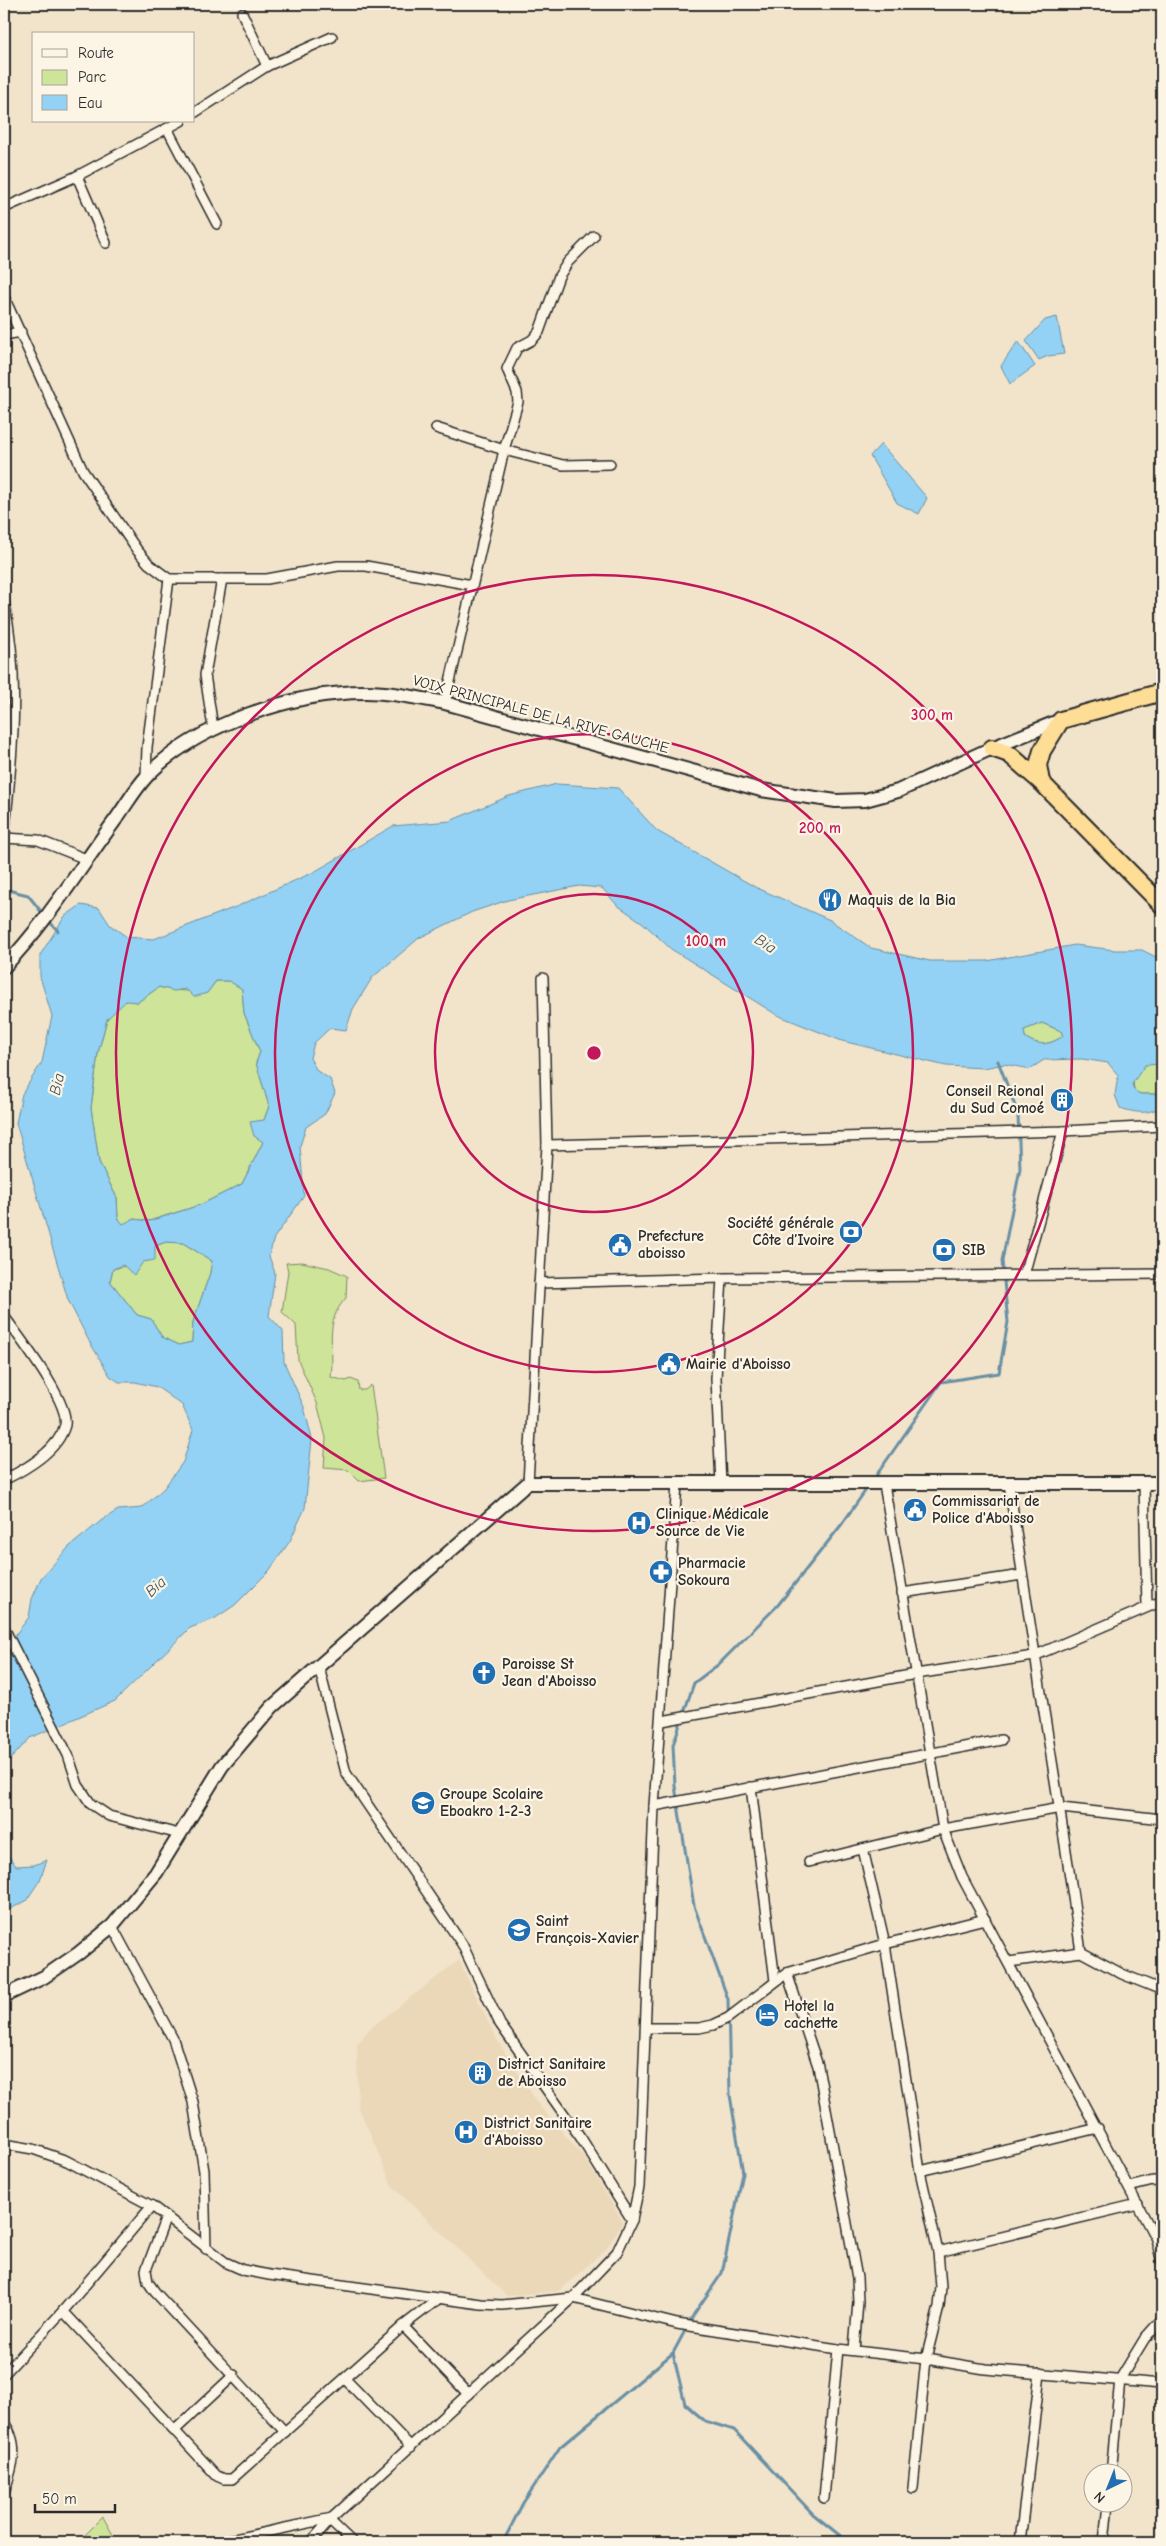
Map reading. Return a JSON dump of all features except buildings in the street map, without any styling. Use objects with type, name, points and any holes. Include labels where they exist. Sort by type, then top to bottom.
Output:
[{"type":"highway","points":[[1041,782],[1038,765],[1042,751],[1061,720],[1162,692]]},
{"type":"highway","points":[[992,748],[1009,754],[1041,782],[1162,905]]},
{"type":"main road","name":"VOIX PRINCIPALE DE LA RIVE GAUCHE","points":[[4,967],[24,946],[57,903],[86,859],[146,777],[168,757],[214,728],[280,705],[322,695],[375,693],[404,695],[445,703],[761,790],[836,802],[865,800],[898,791],[992,748],[1061,720]]},
{"type":"main road","points":[[4,1996],[44,1977],[79,1953],[112,1926],[156,1873],[222,1766],[272,1707],[528,1483],[1162,1483]]},
{"type":"street","points":[[242,13],[267,66]]},
{"type":"street","points":[[195,112],[267,66],[332,37]]},
{"type":"street","points":[[4,208],[77,176],[168,130],[180,122]]},
{"type":"street","points":[[168,130],[217,224]]},
{"type":"street","points":[[77,176],[106,243]]},
{"type":"street","points":[[445,703],[504,450],[518,402],[517,392],[508,375],[509,364],[517,348],[536,336],[559,276],[568,262],[594,236]]},
{"type":"street","points":[[4,297],[83,471],[137,550],[149,564],[169,579],[267,579],[338,566],[366,566],[472,585]]},
{"type":"street","points":[[4,335],[21,332]]},
{"type":"street","points":[[436,428],[504,450],[563,465],[610,464]]},
{"type":"street","points":[[146,777],[147,747],[169,579]]},
{"type":"street","points":[[214,728],[205,676],[222,580]]},
{"type":"street","points":[[4,602],[13,673],[14,727],[4,838],[38,840],[86,859]]},
{"type":"street","points":[[528,1483],[547,1145],[543,978]]},
{"type":"street","points":[[547,1145],[1063,1131],[1162,1126]]},
{"type":"street","points":[[1024,1275],[1063,1131]]},
{"type":"street","points":[[539,1283],[722,1278],[1162,1274]]},
{"type":"street","points":[[721,1484],[716,1378],[722,1278]]},
{"type":"street","points":[[4,1316],[57,1394],[65,1412],[65,1425],[54,1444],[20,1472],[4,1480]]},
{"type":"street","points":[[1144,1483],[1147,1606]]},
{"type":"street","points":[[311,2542],[331,2520],[573,2298],[617,2252],[632,2220],[639,2187],[647,2028],[654,1806],[662,1721],[677,1484]]},
{"type":"street","points":[[884,1484],[943,1830],[962,1877],[1156,2239],[1162,2262]]},
{"type":"street","points":[[1009,1484],[1034,1656],[1061,1808],[1081,1952]]},
{"type":"street","points":[[902,1593],[1022,1575]]},
{"type":"street","points":[[662,1721],[916,1674],[1034,1656],[1162,1601]]},
{"type":"street","points":[[4,1628],[68,1755],[78,1785],[91,1804],[109,1816],[179,1834]]},
{"type":"street","points":[[319,1667],[346,1773],[462,1944],[500,2024],[580,2138],[632,2220]]},
{"type":"street","points":[[654,1806],[1001,1740]]},
{"type":"street","points":[[751,1787],[776,1981]]},
{"type":"street","points":[[809,1862],[943,1830],[1061,1808],[1162,1819]]},
{"type":"street","points":[[863,1849],[885,1944],[920,2171],[938,2252],[940,2300],[926,2359],[913,2488]]},
{"type":"street","points":[[647,2028],[699,2028],[713,2025],[728,2018],[787,1973],[885,1944],[985,1919]]},
{"type":"street","points":[[112,1926],[173,2039],[193,2102],[204,2171],[206,2249]]},
{"type":"street","points":[[1009,1962],[1081,1952],[1122,1974],[1162,1990]]},
{"type":"street","points":[[787,1973],[818,2066],[857,2278],[858,2302],[854,2350]]},
{"type":"street","points":[[920,2171],[1098,2128]]},
{"type":"street","points":[[4,2144],[34,2148],[67,2161],[152,2206],[206,2249],[225,2262],[243,2270],[438,2300],[502,2305],[573,2298],[678,2324],[838,2348],[926,2359],[985,2369],[1162,2384]]},
{"type":"street","points":[[1129,2188],[1154,2181],[1162,2182]]},
{"type":"street","points":[[938,2252],[1138,2204]]},
{"type":"street","points":[[4,2374],[63,2311],[152,2206]]},
{"type":"street","points":[[166,2217],[146,2270],[148,2282],[154,2292],[234,2375],[285,2432]]},
{"type":"street","points":[[63,2311],[217,2476],[224,2479],[232,2479],[403,2326],[438,2300]]},
{"type":"street","points":[[1112,2464],[1120,2379],[1145,2338],[1162,2319]]},
{"type":"street","points":[[403,2326],[468,2394]]},
{"type":"street","points":[[824,2498],[838,2348]]},
{"type":"street","points":[[1020,2542],[1040,2373]]},
{"type":"street","points":[[174,2430],[234,2375]]},
{"type":"street","points":[[345,2379],[410,2447]]},
{"type":"street","points":[[4,2423],[14,2443],[14,2460],[4,2493]]},
{"type":"street","points":[[1104,2542],[1107,2514]]},
{"type":"street","points":[[220,2542],[331,2520]]},
{"type":"street","points":[[331,2520],[352,2542]]},
{"type":"shaded area","name":"District Sanitaire d'Aboisso","points":[[459,1960],[497,2040],[539,2105],[585,2158],[623,2222],[606,2249],[559,2291],[507,2296],[392,2186],[358,2106],[357,2045],[368,2030]]},
{"type":"green space","points":[[216,981],[229,981],[242,988],[244,1013],[260,1052],[256,1063],[269,1106],[264,1120],[263,1142],[242,1184],[200,1205],[149,1221],[133,1219],[124,1225],[118,1219],[117,1198],[99,1162],[91,1108],[98,1053],[107,1019],[126,1000],[138,1002],[159,987],[207,993]]},
{"type":"green space","points":[[1042,1023],[1061,1031],[1063,1036],[1044,1044],[1025,1037],[1024,1030]]},
{"type":"green space","points":[[1153,1063],[1162,1064],[1162,1094],[1140,1094],[1134,1090],[1133,1080],[1145,1065]]},
{"type":"green space","points":[[166,1242],[183,1243],[212,1261],[210,1273],[193,1322],[192,1342],[179,1345],[162,1337],[151,1319],[137,1315],[110,1281],[113,1269],[143,1262],[155,1246]]},
{"type":"green space","points":[[302,1262],[329,1268],[347,1276],[346,1298],[339,1307],[332,1326],[331,1377],[346,1381],[351,1379],[358,1382],[359,1390],[365,1390],[371,1385],[384,1478],[359,1481],[348,1470],[324,1468],[326,1438],[317,1403],[298,1360],[296,1325],[282,1312],[288,1271],[286,1263]]},
{"type":"green space","points":[[103,2517],[117,2542],[78,2542]]},
{"type":"water","points":[[1057,317],[1064,354],[1048,356],[1039,360],[1026,341],[1045,320]]},
{"type":"water","points":[[1018,341],[1035,366],[1010,384],[1001,366]]},
{"type":"water","points":[[881,444],[927,498],[919,514],[897,503],[870,456]]},
{"type":"water","name":"Bia","points":[[557,784],[618,788],[657,831],[755,887],[830,920],[871,948],[930,961],[987,961],[1075,945],[1115,950],[1142,950],[1162,960],[1162,1064],[1145,1065],[1132,1084],[1134,1090],[1140,1094],[1162,1094],[1162,1106],[1147,1112],[1120,1108],[1115,1095],[1118,1075],[1108,1063],[1082,1059],[1044,1060],[1030,1069],[1004,1064],[984,1068],[946,1066],[842,1041],[777,1015],[671,949],[643,923],[617,905],[602,888],[579,886],[508,900],[472,912],[419,938],[372,978],[353,1009],[346,1030],[330,1028],[314,1043],[310,1058],[317,1071],[330,1079],[335,1093],[325,1114],[306,1127],[300,1146],[304,1196],[274,1238],[269,1256],[275,1273],[269,1316],[283,1331],[284,1362],[304,1407],[312,1439],[305,1508],[290,1541],[269,1571],[235,1605],[214,1619],[190,1628],[115,1701],[30,1738],[4,1766],[4,1650],[29,1617],[32,1599],[41,1578],[69,1547],[102,1520],[118,1510],[142,1508],[164,1488],[183,1462],[193,1430],[182,1405],[157,1387],[135,1382],[119,1382],[110,1376],[68,1300],[16,1123],[22,1094],[42,1062],[52,1016],[40,977],[40,955],[65,916],[81,905],[99,908],[110,925],[127,937],[154,939],[238,906],[314,872],[393,826],[450,821],[509,796]],"holes":[[[216,981],[229,981],[242,989],[244,1013],[260,1052],[256,1063],[269,1106],[264,1120],[250,1122],[254,1136],[263,1142],[242,1184],[200,1205],[150,1221],[133,1219],[123,1224],[118,1218],[117,1198],[99,1162],[91,1108],[98,1053],[107,1019],[126,1001],[138,1002],[159,987],[174,991],[186,989],[194,997],[207,993]],[[1042,1023],[1061,1031],[1063,1036],[1044,1044],[1025,1037],[1024,1030]],[[166,1242],[183,1243],[212,1261],[210,1273],[193,1322],[192,1342],[179,1345],[162,1337],[151,1319],[137,1315],[110,1281],[113,1269],[123,1265],[134,1275],[143,1262],[155,1260],[155,1246]]]},
{"type":"water","points":[[4,1840],[5,1851],[16,1866],[34,1865],[47,1860],[40,1880],[26,1901],[4,1912]]},
{"type":"waterway","points":[[4,889],[28,895],[43,914]]},
{"type":"waterway","points":[[47,919],[58,931]]},
{"type":"waterway","points":[[873,1480],[941,1382],[999,1373],[1008,1322],[1002,1261],[1020,1169],[1018,1114],[998,1061]]},
{"type":"waterway","points":[[503,2542],[523,2503],[560,2447],[673,2353],[694,2314],[722,2273],[743,2173],[730,2095],[728,1999],[694,1906],[675,1786],[673,1745],[694,1683],[719,1664],[778,1605],[842,1524],[868,1487]]},
{"type":"waterway","points":[[673,2353],[685,2404],[705,2421],[734,2430],[813,2514],[848,2542]]},
{"type":"place","name":"Maquis de la Bia","points":[[830,900]]},
{"type":"place","name":"Conseil Reional du Sud Comoé","points":[[1062,1100]]},
{"type":"place","name":"Société générale Côte d’Ivoire","points":[[851,1232]]},
{"type":"place","name":"Prefecture aboisso","points":[[620,1245]]},
{"type":"place","name":"SIB","points":[[944,1250]]},
{"type":"place","name":"Mairie d'Aboisso","points":[[669,1364]]},
{"type":"place","name":"Commissariat de Police d'Aboisso","points":[[915,1510]]},
{"type":"place","name":"Clinique Médicale Source de Vie","points":[[639,1523]]},
{"type":"place","name":"Pharmacie Sokoura","points":[[661,1572]]},
{"type":"place","name":"Paroisse St Jean d'Aboisso","points":[[484,1673]]},
{"type":"place","name":"Groupe Scolaire Eboakro 1-2-3","points":[[423,1803]]},
{"type":"place","name":"Saint François-Xavier","points":[[519,1930]]},
{"type":"place","name":"Hotel la cachette","points":[[767,2015]]},
{"type":"place","name":"District Sanitaire de Aboisso","points":[[480,2073]]},
{"type":"place","name":"District Sanitaire d'Aboisso","points":[[466,2132]]}]
